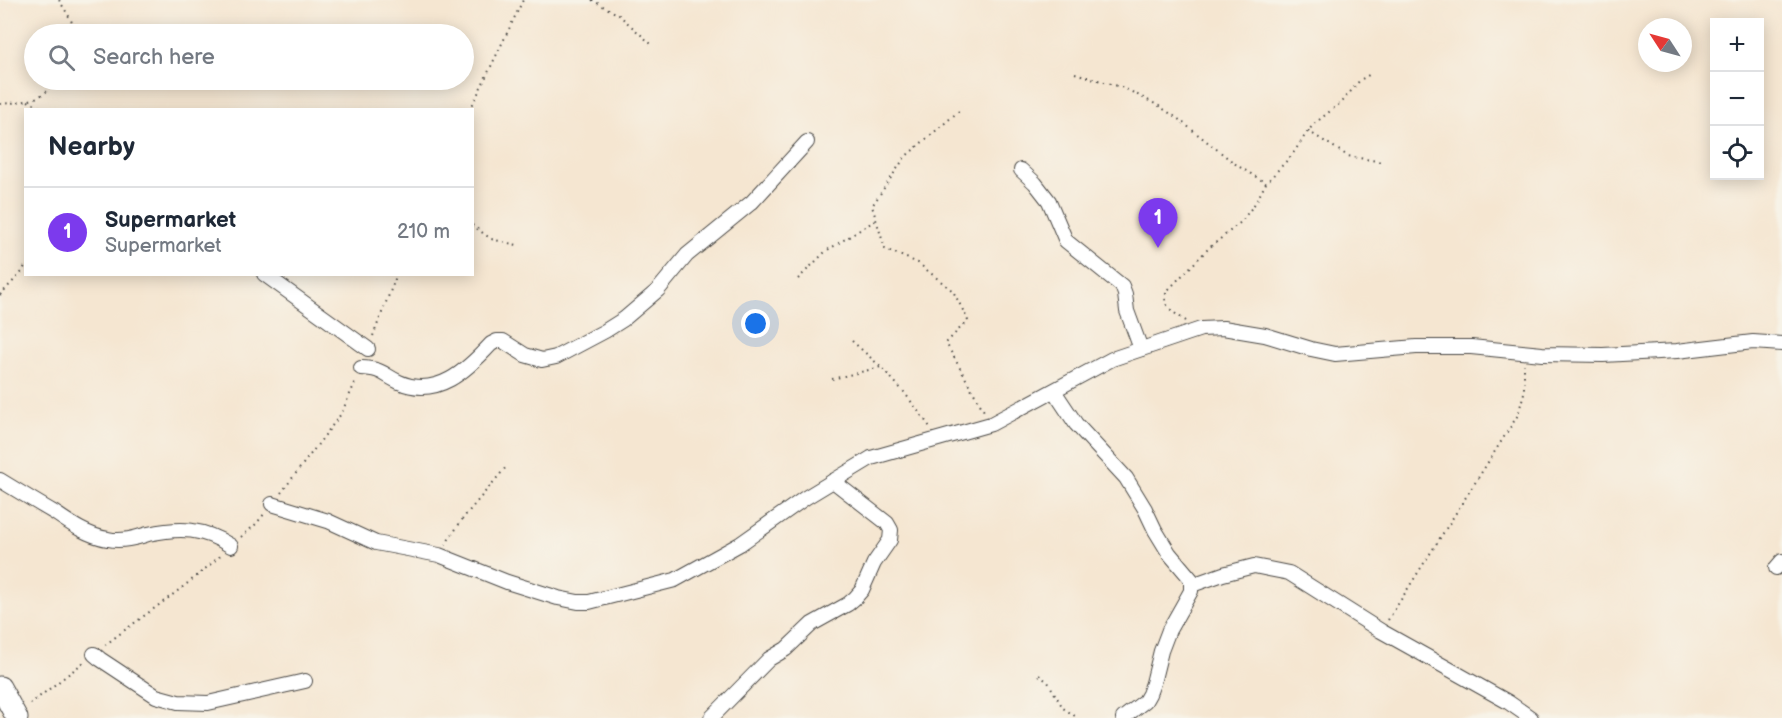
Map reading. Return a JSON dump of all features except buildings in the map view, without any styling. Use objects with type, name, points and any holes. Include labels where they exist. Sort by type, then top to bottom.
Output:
[{"type":"main road","points":[[0,687],[16,716]]},
{"type":"street","points":[[361,368],[379,370],[406,385],[431,387],[457,376],[497,341],[505,342],[527,356],[542,360],[556,357],[585,343],[624,319],[653,294],[687,255],[752,202],[807,142]]},
{"type":"street","points":[[1021,170],[1035,183],[1054,208],[1066,241],[1122,286],[1126,311],[1141,349]]},
{"type":"street","points":[[267,276],[368,349]]},
{"type":"street","points":[[272,504],[328,521],[376,543],[439,555],[507,582],[567,601],[589,602],[675,580],[740,544],[805,498],[871,458],[991,424],[1112,359],[1197,330],[1212,327],[1265,335],[1311,350],[1335,354],[1416,347],[1471,347],[1542,354],[1603,355],[1677,351],[1753,342],[1782,344]]},
{"type":"street","points":[[1054,391],[1076,424],[1126,478],[1169,553],[1188,573],[1192,585],[1191,591],[1169,630],[1149,694],[1145,701],[1123,718]]},
{"type":"street","points":[[0,480],[75,526],[97,536],[126,540],[158,532],[187,529],[209,534],[231,546]]},
{"type":"street","points":[[711,718],[770,659],[786,649],[812,624],[855,598],[867,582],[880,553],[888,543],[891,532],[887,523],[833,481]]},
{"type":"street","points":[[1192,585],[1254,566],[1289,573],[1381,631],[1508,702],[1531,718]]},
{"type":"street","points":[[94,654],[156,696],[178,702],[208,703],[305,681]]},
{"type":"path","points":[[59,0],[73,24]]},
{"type":"path","points":[[471,108],[523,0]]},
{"type":"path","points":[[592,0],[619,15],[651,44]]},
{"type":"path","points":[[1075,73],[1124,88],[1159,106],[1232,161],[1266,183]]},
{"type":"path","points":[[1197,330],[1167,306],[1164,299],[1166,293],[1209,248],[1249,213],[1266,183],[1292,155],[1308,131],[1343,101],[1360,80],[1372,73]]},
{"type":"path","points":[[0,104],[28,101],[49,90]]},
{"type":"path","points":[[28,101],[41,108]]},
{"type":"path","points":[[959,111],[905,157],[872,206],[885,249],[918,263],[953,291],[968,320],[946,343],[991,424]]},
{"type":"path","points":[[1308,131],[1348,156],[1382,162]]},
{"type":"path","points":[[798,279],[826,251],[876,220]]},
{"type":"path","points":[[474,226],[491,239],[517,245]]},
{"type":"path","points":[[0,295],[24,268]]},
{"type":"path","points":[[368,349],[396,276]]},
{"type":"path","points":[[852,340],[904,392],[939,439]]},
{"type":"path","points":[[1381,631],[1518,415],[1524,393],[1524,352]]},
{"type":"path","points":[[832,379],[881,367]]},
{"type":"path","points":[[16,716],[159,603],[197,577],[256,524],[341,414],[361,368]]},
{"type":"path","points":[[439,555],[464,517],[507,465]]},
{"type":"path","points":[[1039,675],[1048,682],[1063,708],[1078,718]]},
{"type":"place","name":"Supermarket","points":[[1158,248]]}]
